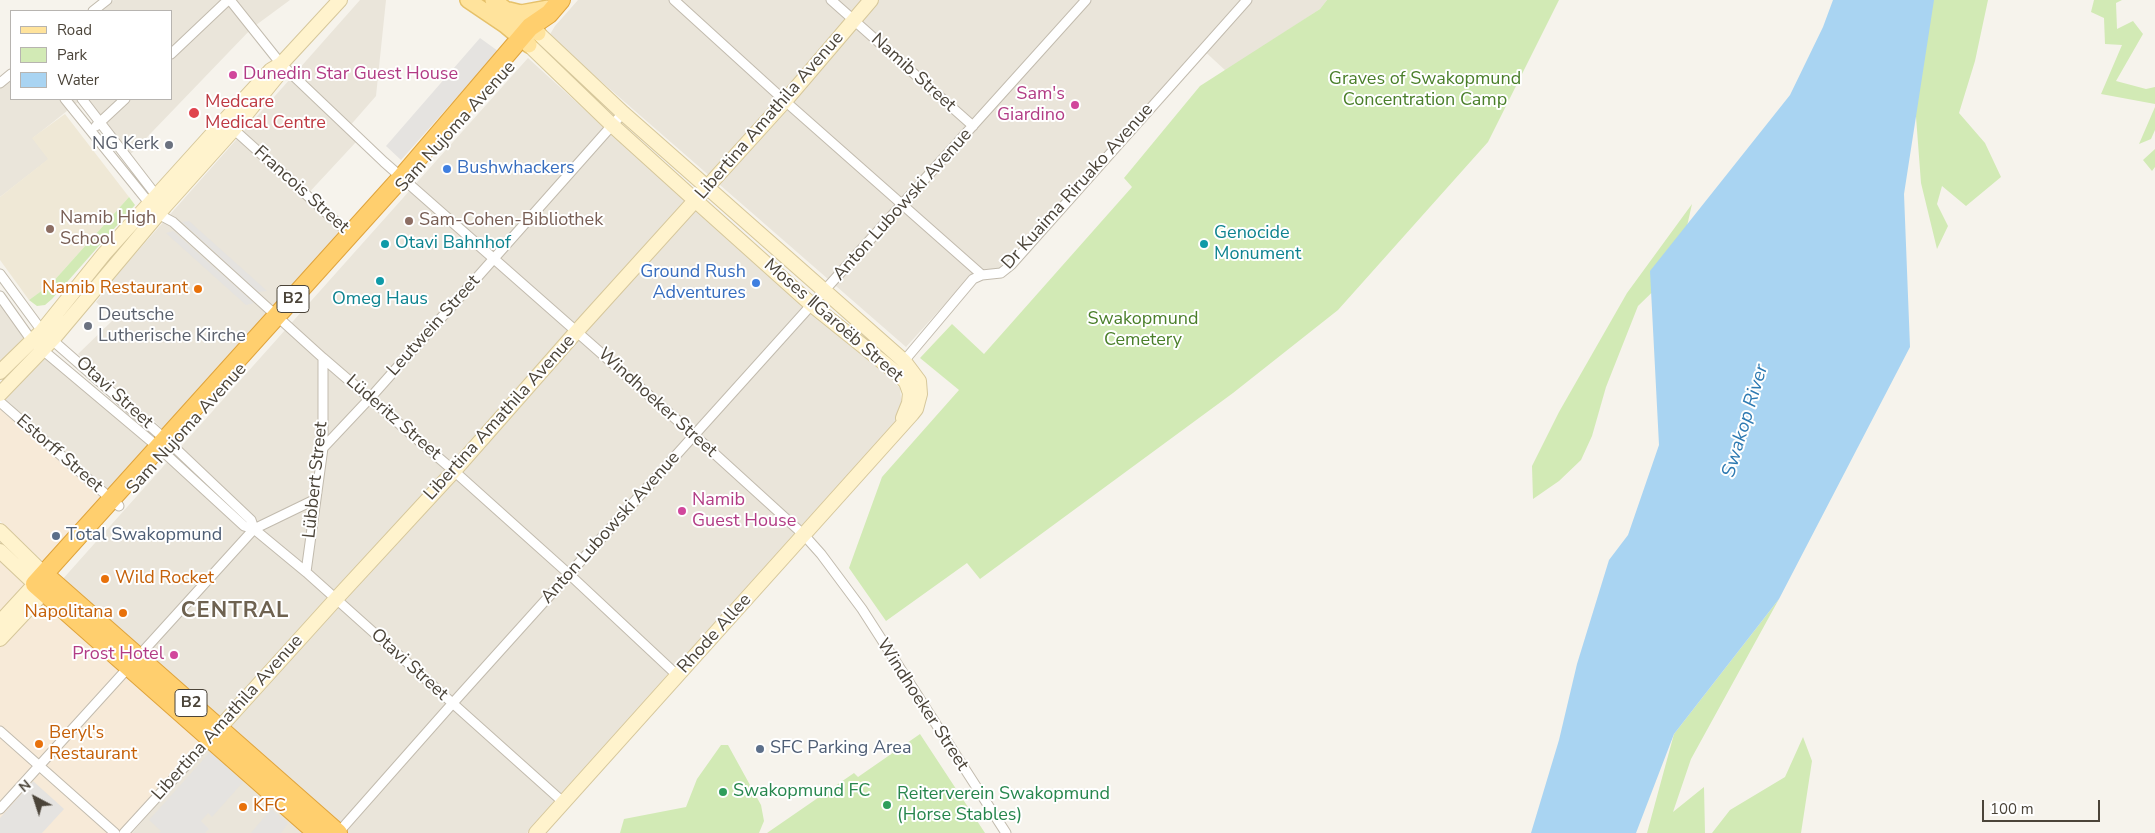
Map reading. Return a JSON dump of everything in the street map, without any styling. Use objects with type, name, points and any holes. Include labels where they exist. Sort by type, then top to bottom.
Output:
[{"type":"highway","name":"Sam Nujoma Avenue","points":[[44,583],[353,237],[555,7]]},
{"type":"highway","name":"B2","points":[[44,583],[215,733],[338,833]]},
{"type":"highway","name":"B2","points":[[215,733],[317,833]]},
{"type":"main road","name":"Moses ǁGaroëb Street","points":[[468,0],[530,36]]},
{"type":"main road","name":"Moses ǁGaroëb Street","points":[[493,0],[507,10],[530,36]]},
{"type":"main road","points":[[507,10],[521,13],[555,7]]},
{"type":"street","points":[[94,10],[108,0]]},
{"type":"street","points":[[172,53],[229,0]]},
{"type":"street","name":"Windhoeker Street","points":[[229,0],[281,64],[403,180],[577,331],[804,535],[821,554],[862,609],[1006,833]]},
{"type":"street","points":[[0,394],[37,346],[157,205],[229,125],[278,75],[281,64],[340,0]]},
{"type":"street","points":[[674,0],[982,275]]},
{"type":"street","name":"Namib Street","points":[[831,0],[973,126]]},
{"type":"street","name":"Libertina Amathila Avenue","points":[[124,833],[454,471],[577,331],[785,101],[871,0]]},
{"type":"street","name":"Anton Lubowski Avenue","points":[[338,833],[1086,0]]},
{"type":"street","name":"Dr Kuaima Riruako Avenue","points":[[904,361],[968,284],[982,275],[1001,273],[1010,265],[1247,0]]},
{"type":"street","name":"Moses ǁGaroëb Street","points":[[530,36],[623,113],[904,361],[919,381],[920,394],[916,409],[894,434]]},
{"type":"street","name":"Moses ǁGaroëb Street","points":[[530,36],[612,125],[812,305],[906,382],[910,393],[909,403],[894,434]]},
{"type":"street","points":[[0,83],[10,75]]},
{"type":"street","name":"Lüderitz Street","points":[[66,100],[91,131],[173,222],[323,358],[371,397],[570,574],[678,676]]},
{"type":"street","name":"Lüderitz Street","points":[[83,100],[157,205]]},
{"type":"street","points":[[91,131],[124,100]]},
{"type":"street","name":"Leutwein Street","points":[[323,448],[371,397],[623,113]]},
{"type":"street","name":"Francois Street","points":[[229,125],[353,237]]},
{"type":"street","name":"Otavi Street","points":[[0,274],[48,335],[166,447]]},
{"type":"street","name":"Otavi Street","points":[[0,296],[37,346],[166,447],[252,520],[254,529],[306,572],[335,600],[563,802]]},
{"type":"street","points":[[0,372],[37,346]]},
{"type":"street","name":"Lübbert Street","points":[[306,572],[323,448],[323,358]]},
{"type":"street","name":"Estorff Street","points":[[0,402],[115,503]]},
{"type":"street","name":"Rhode Allee","points":[[536,833],[894,434]]},
{"type":"street","points":[[0,809],[254,529],[295,511],[316,499]]},
{"type":"street","points":[[0,531],[44,583]]},
{"type":"street","points":[[0,551],[44,583]]},
{"type":"street","name":"Sam Nujoma Avenue","points":[[0,622],[44,583]]},
{"type":"street","name":"Sam Nujoma Avenue","points":[[0,639],[44,583]]},
{"type":"street","points":[[0,731],[115,833]]},
{"type":"shaded area","points":[[114,0],[290,0],[252,28],[127,158],[83,100],[172,100],[172,10],[100,10]]},
{"type":"shaded area","points":[[360,0],[386,0],[376,96],[348,128],[356,142],[304,198],[344,234],[165,431],[78,354],[114,319],[96,302],[105,291],[104,289]]},
{"type":"shaded area","points":[[578,0],[1327,0],[1320,9],[1226,71],[1200,47],[1000,268],[973,273],[906,347],[549,36],[555,26]]},
{"type":"shaded area","points":[[480,38],[498,51],[401,160],[386,146]]},
{"type":"shaded area","points":[[528,58],[697,212],[900,388],[902,408],[893,427],[527,833],[348,833],[61,581]]},
{"type":"shaded area","points":[[10,80],[10,100],[81,100],[33,138],[49,159],[0,197],[0,88]]},
{"type":"shaded area","name":"Namib High School","points":[[65,114],[129,197],[51,284],[29,300],[0,260],[0,197],[48,159],[32,138]]},
{"type":"shaded area","points":[[189,221],[267,291],[258,292],[182,222]]},
{"type":"shaded area","points":[[173,231],[254,303],[246,305],[166,233]]},
{"type":"shaded area","points":[[0,302],[27,341],[0,364]]},
{"type":"shaded area","points":[[43,355],[152,448],[110,494],[4,398]]},
{"type":"shaded area","points":[[0,408],[103,500],[45,563],[0,521]]},
{"type":"shaded area","points":[[0,557],[29,583],[0,615]]},
{"type":"shaded area","points":[[44,597],[205,739],[120,833],[0,833],[0,644]]},
{"type":"shaded area","points":[[210,744],[311,833],[132,833]]},
{"type":"shaded area","points":[[210,752],[243,782],[212,817],[208,813],[201,821],[209,829],[205,833],[159,833],[161,831],[149,820]]},
{"type":"shaded area","points":[[33,781],[64,809],[42,833],[0,833],[0,818]]},
{"type":"shaded area","points":[[271,809],[288,823],[281,833],[251,833]]},
{"type":"green space","name":"Swakopmund Cemetery","points":[[1327,0],[1559,0],[1488,142],[1338,310],[1233,393],[980,579],[967,563],[886,621],[849,568],[882,477],[959,390],[920,358],[952,324],[984,354],[1132,187],[1124,178],[1200,86],[1320,9]]},
{"type":"green space","points":[[1933,0],[1988,0],[1975,61],[1959,113],[1985,143],[2001,177],[1966,206],[1942,186],[1937,204],[1948,226],[1937,249],[1921,183],[1913,77]]},
{"type":"green space","points":[[2094,0],[2122,0],[2116,3],[2117,29],[2133,21],[2143,34],[2116,81],[2146,89],[2155,87],[2155,104],[2101,94],[2122,45],[2105,44],[2104,18],[2091,12]]},
{"type":"green space","points":[[2155,107],[2155,130],[2151,139],[2139,144]]},
{"type":"green space","points":[[2155,149],[2155,167],[2152,171],[2143,160]]},
{"type":"green space","points":[[129,197],[135,205],[52,299],[45,305],[37,306],[29,300],[51,284]]},
{"type":"green space","points":[[1692,204],[1683,244],[1671,274],[1638,306],[1606,387],[1592,436],[1581,460],[1559,481],[1533,499],[1532,466],[1559,412],[1627,293]]},
{"type":"green space","points":[[1779,599],[1691,759],[1673,812],[1704,787],[1705,833],[1647,833],[1674,734]]},
{"type":"green space","name":"Reiterverein Swakopmund (Horse Stables)","points":[[920,734],[985,833],[767,833],[854,773],[858,777]]},
{"type":"green space","points":[[1803,737],[1812,761],[1801,833],[1712,833],[1730,810],[1785,777]]},
{"type":"green space","name":"Swakopmund FC","points":[[721,745],[728,745],[761,805],[764,821],[759,833],[620,833],[624,819],[686,807],[697,779]]},
{"type":"water","name":"Swakop River","points":[[1833,0],[1934,0],[1904,194],[1910,347],[1779,599],[1674,734],[1636,833],[1531,833],[1559,740],[1577,664],[1609,560],[1628,535],[1659,445],[1650,271],[1790,95],[1823,27]]},
{"type":"place","name":"Dunedin Star Guest House","points":[[233,75]]},
{"type":"place","name":"Sam's Giardino","points":[[1075,105]]},
{"type":"place","name":"Medcare Medical Centre","points":[[194,113]]},
{"type":"place","name":"NG Kerk","points":[[169,145]]},
{"type":"place","name":"Bushwhackers","points":[[447,169]]},
{"type":"place","name":"Sam-Cohen-Bibliothek","points":[[409,221]]},
{"type":"place","name":"Namib High School","points":[[50,229]]},
{"type":"place","name":"Otavi Bahnhof","points":[[385,244]]},
{"type":"place","name":"Genocide Monument","points":[[1204,244]]},
{"type":"place","name":"Omeg Haus","points":[[380,281]]},
{"type":"place","name":"Ground Rush Adventures","points":[[756,283]]},
{"type":"place","name":"Namib Restaurant","points":[[198,289]]},
{"type":"place","name":"Deutsche Lutherische Kirche","points":[[88,326]]},
{"type":"place","name":"Namib Guest House","points":[[682,511]]},
{"type":"place","name":"Total Swakopmund","points":[[56,536]]},
{"type":"place","name":"Wild Rocket","points":[[105,579]]},
{"type":"place","name":"Napolitana","points":[[123,613]]},
{"type":"place","name":"Prost Hotel","points":[[174,655]]},
{"type":"place","name":"Beryl's Restaurant","points":[[39,744]]},
{"type":"place","name":"SFC Parking Area","points":[[760,749]]},
{"type":"place","name":"Swakopmund FC","points":[[723,792]]},
{"type":"place","name":"Reiterverein Swakopmund (Horse Stables)","points":[[887,805]]},
{"type":"place","name":"KFC","points":[[243,807]]},
{"type":"district","name":"CENTRAL","points":[[235,612]]},
{"type":"park label","name":"Graves of Swakopmund Concentration Camp","points":[[1425,90]]}]
